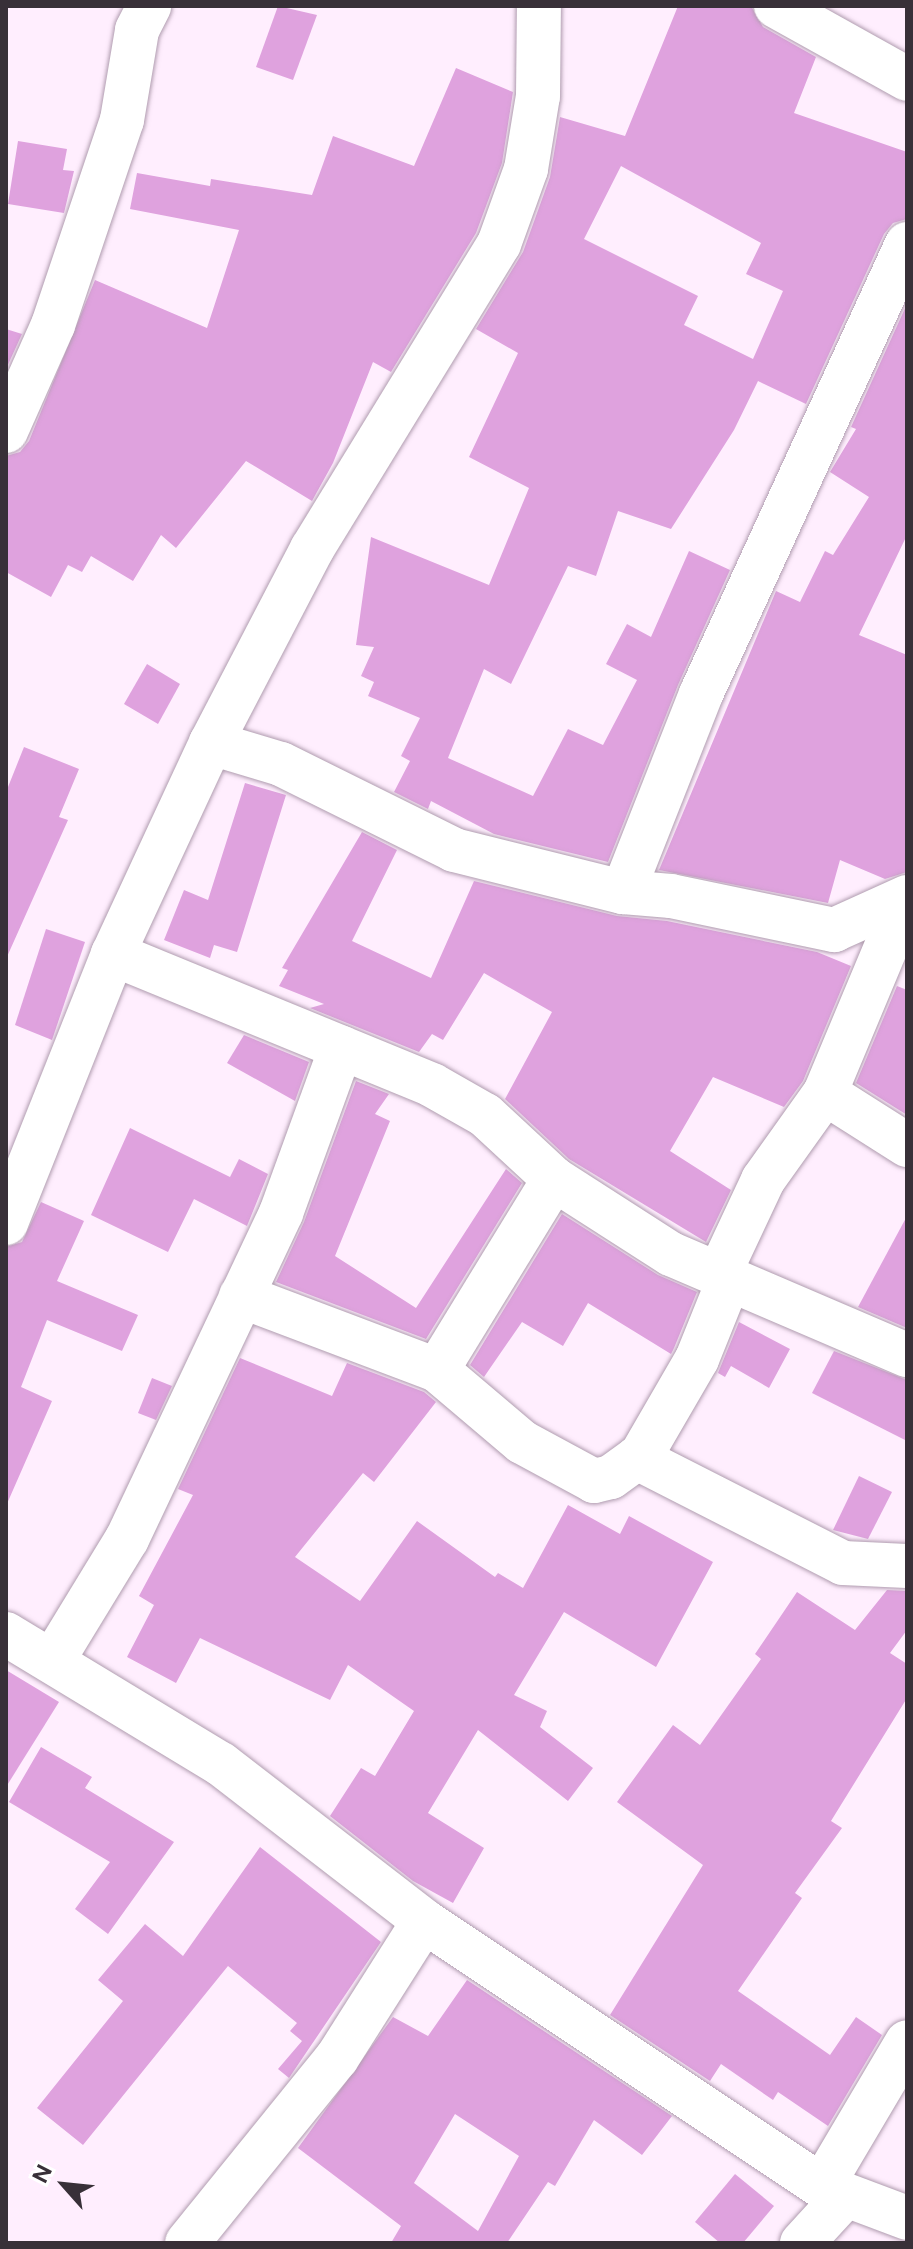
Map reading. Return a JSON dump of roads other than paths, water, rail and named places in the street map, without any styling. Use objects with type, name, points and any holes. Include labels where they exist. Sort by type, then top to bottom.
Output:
[{"type":"street","points":[[6,431],[53,325],[122,120],[137,30],[149,6]]},
{"type":"street","points":[[6,1223],[113,954],[211,743],[312,549],[499,244],[526,169],[538,96],[539,6]]},
{"type":"street","points":[[776,6],[907,79]]},
{"type":"street","points":[[623,892],[701,694],[907,244]]},
{"type":"street","points":[[211,743],[281,764],[454,850],[623,892],[671,896],[834,930],[906,898]]},
{"type":"street","points":[[241,1296],[437,1370],[522,1442],[594,1481],[639,1459],[697,1359],[725,1275],[763,1180],[825,1093],[906,898]]},
{"type":"street","points":[[113,954],[432,1085],[485,1115],[554,1179],[671,1254],[907,1355]]},
{"type":"street","points":[[53,1660],[127,1539],[281,1213],[341,1048]]},
{"type":"street","points":[[825,1093],[907,1145]]},
{"type":"street","points":[[437,1370],[554,1179]]},
{"type":"street","points":[[639,1459],[843,1563],[907,1566]]},
{"type":"street","points":[[6,1634],[221,1764],[424,1921],[834,2191],[907,2218]]},
{"type":"street","points":[[187,2243],[337,2058],[424,1921]]},
{"type":"street","points":[[802,2243],[834,2191],[907,2042]]}]
